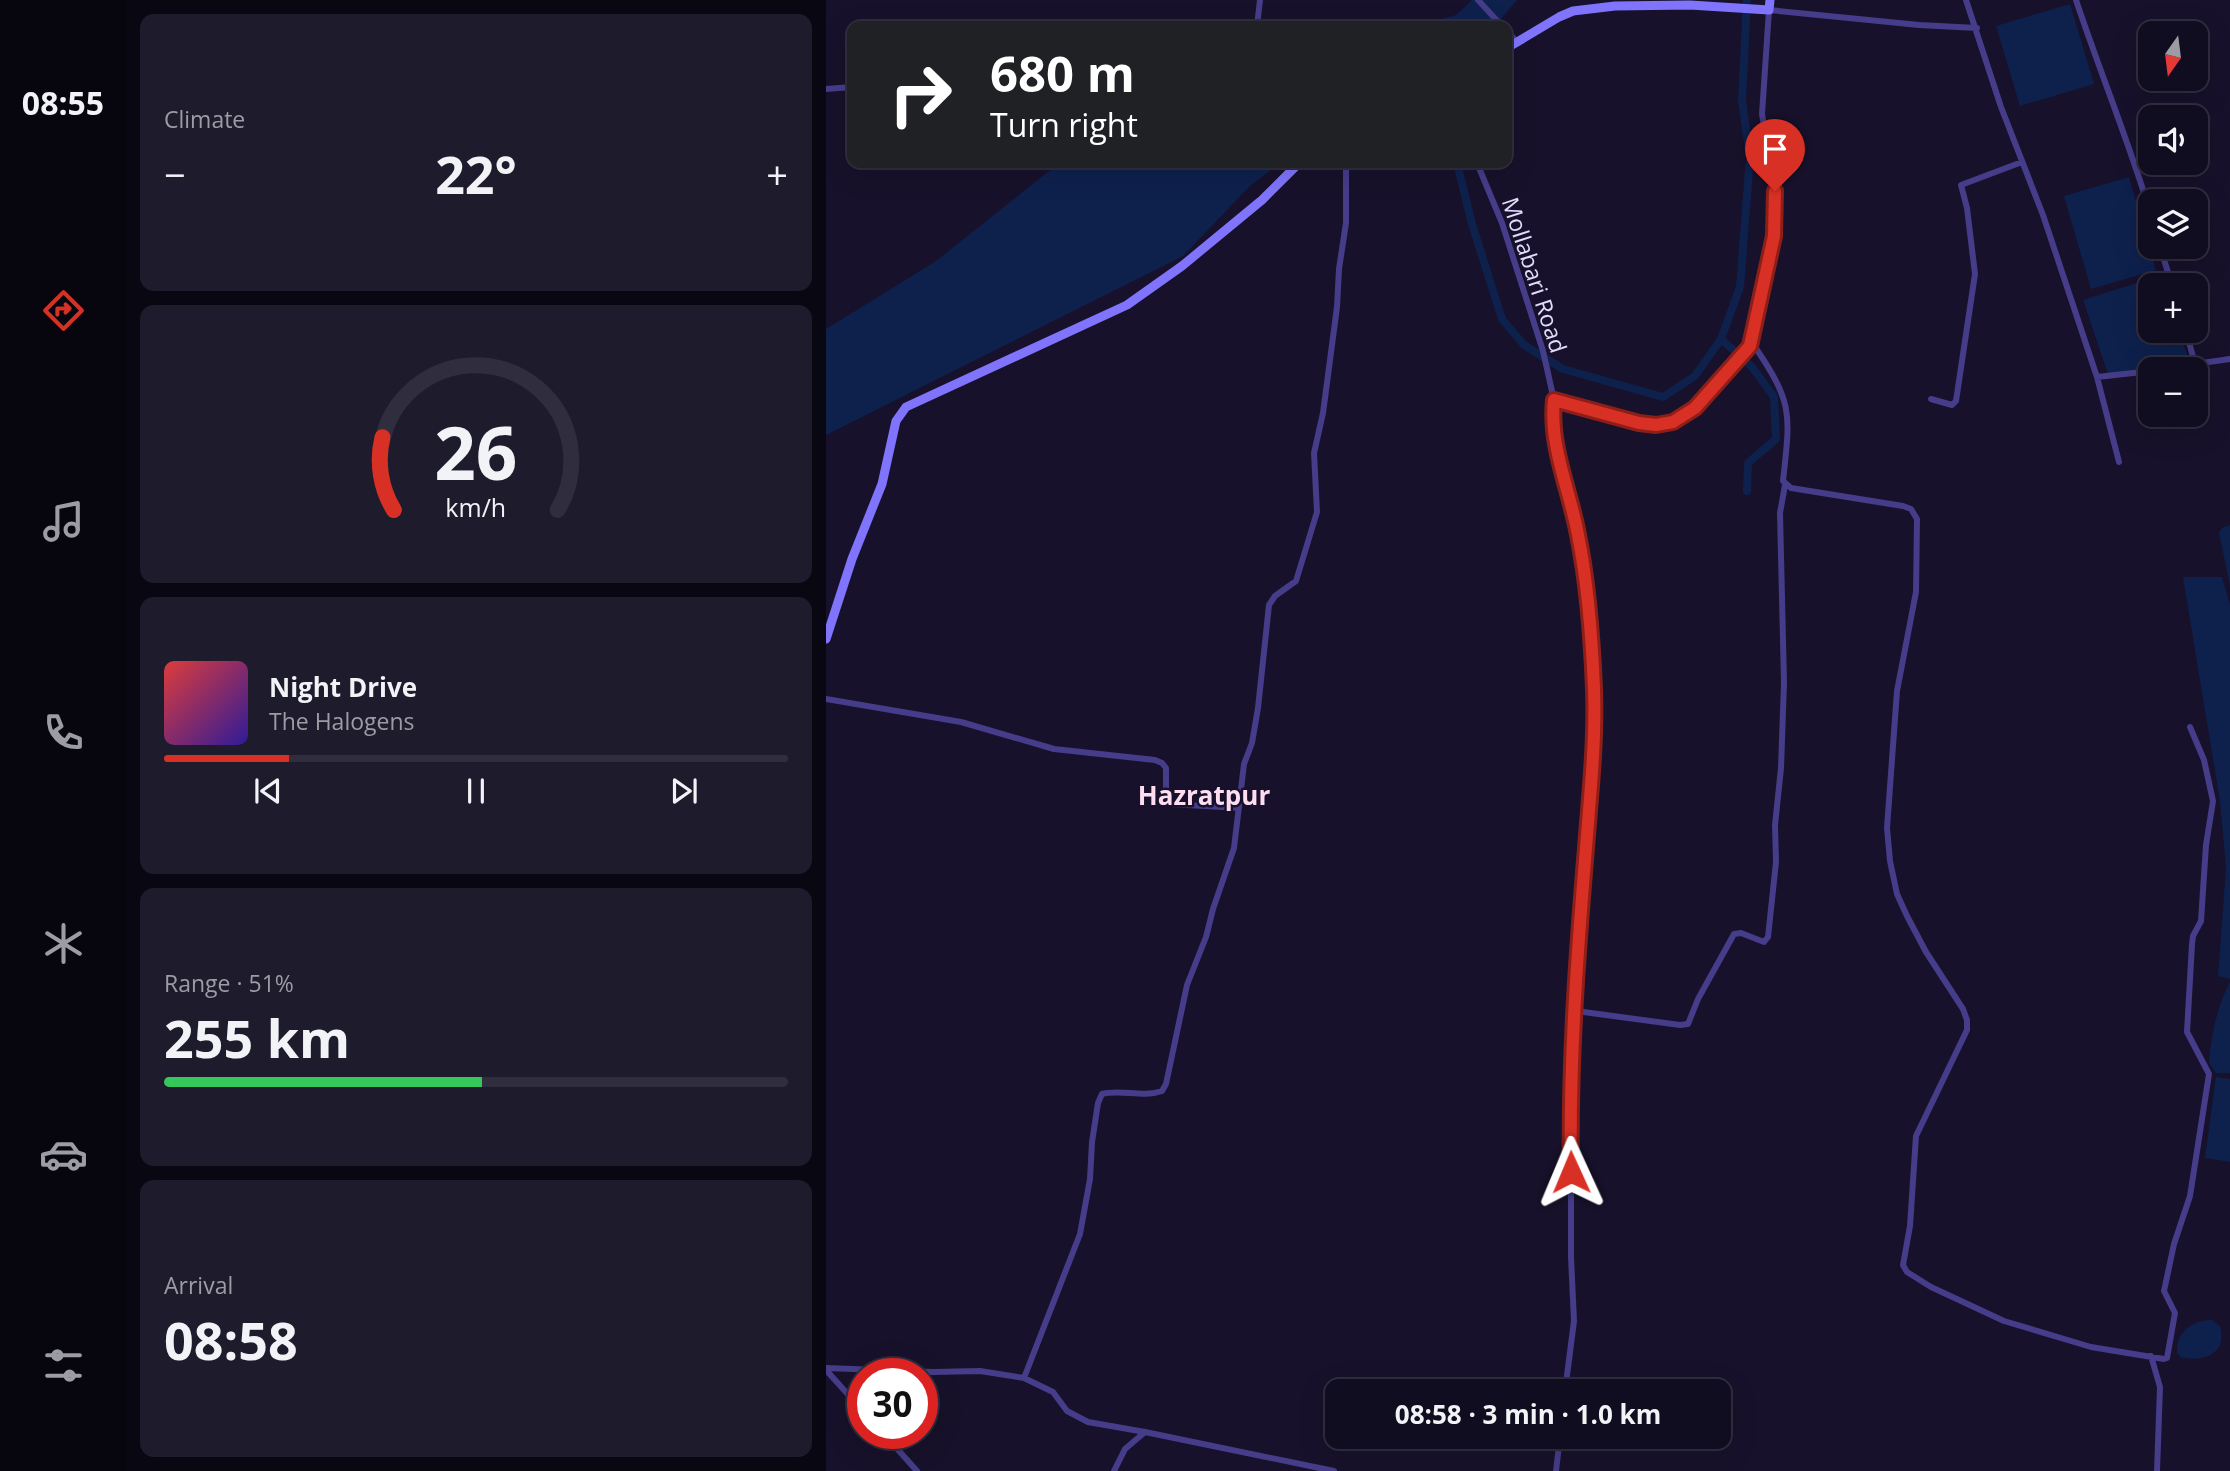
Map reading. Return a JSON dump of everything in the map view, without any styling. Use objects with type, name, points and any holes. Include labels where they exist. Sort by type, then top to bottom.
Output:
[{"type":"street","points":[[1257,21],[1260,0]]},
{"type":"street","points":[[1478,0],[1497,21]]},
{"type":"street","points":[[1966,0],[2001,107],[2043,215],[2097,377],[2119,463]]},
{"type":"street","points":[[2076,0],[2142,189]]},
{"type":"street","points":[[1512,46],[1573,11],[1627,6],[1767,6],[1919,25],[1977,28]]},
{"type":"street","points":[[1554,400],[1639,423],[1656,425],[1673,422],[1695,408],[1748,347],[1766,276],[1775,218],[1775,191],[1762,114],[1767,6]]},
{"type":"street","points":[[1512,36],[1518,43]]},
{"type":"street","points":[[826,89],[847,87]]},
{"type":"street","points":[[1931,399],[1952,405],[1956,401],[1975,274],[1967,208],[1961,184],[2022,162]]},
{"type":"street","points":[[826,639],[852,559],[882,484],[896,421],[906,407],[1128,305],[1182,266],[1262,200],[1294,168]]},
{"type":"street","points":[[1024,1378],[1080,1234],[1090,1179],[1098,1103],[1102,1094],[1112,1091],[1155,1093],[1162,1091],[1166,1084],[1187,985],[1206,937],[1234,848],[1244,764],[1252,743],[1258,708],[1269,605],[1275,596],[1296,581],[1317,512],[1314,453],[1323,413],[1337,307],[1346,223],[1346,168]]},
{"type":"street","name":"Mollabari Road","points":[[1479,168],[1502,223],[1550,380],[1554,400],[1554,436],[1575,519],[1585,579],[1594,692],[1570,1091],[1574,1321],[1567,1379]]},
{"type":"street","points":[[1576,1010],[1688,1024],[1698,999],[1731,937],[1737,932],[1764,942],[1768,937],[1776,862],[1775,825],[1781,768],[1783,695],[1780,513],[1785,485],[1783,481],[1789,415],[1785,396],[1772,371],[1755,347],[1748,347]]},
{"type":"street","points":[[2208,362],[2230,359]]},
{"type":"street","points":[[2097,377],[2138,372]]},
{"type":"street","points":[[1785,485],[1903,506],[1911,509],[1917,519],[1916,592],[1899,669],[1887,828],[1897,894],[1926,952],[1954,992],[1967,1020],[1967,1030],[1916,1136],[1910,1226],[1903,1265],[1907,1272],[1931,1287],[2004,1321],[2091,1347],[2167,1358],[2175,1313],[2164,1291],[2174,1244],[2190,1196],[2209,1074],[2187,1032],[2192,944],[2201,921],[2206,845],[2213,801],[2204,760],[2190,727]]},
{"type":"street","points":[[826,699],[961,722],[1054,749],[1155,760],[1166,768],[1166,802],[1239,808]]},
{"type":"street","points":[[2151,1356],[2160,1387],[2158,1471]]},
{"type":"street","points":[[826,1369],[979,1371],[1024,1378],[1053,1392],[1067,1411],[1088,1422],[1334,1471]]},
{"type":"street","points":[[826,1369],[847,1393]]},
{"type":"street","points":[[1114,1471],[1125,1449],[1145,1432]]},
{"type":"street","points":[[898,1449],[918,1471]]},
{"type":"street","points":[[1556,1471],[1559,1449]]},
{"type":"water","points":[[1472,0],[1517,0],[1499,21],[1436,21],[1456,15]]},
{"type":"water","points":[[2070,4],[2094,84],[2020,106],[1996,26]]},
{"type":"water","points":[[1053,168],[1273,168],[1250,186],[1183,256],[826,435],[826,329],[936,261]]},
{"type":"water","points":[[2129,177],[2138,208],[2138,259],[2153,259],[2156,270],[2138,273],[2138,275],[2091,289],[2064,196]]},
{"type":"water","points":[[2138,283],[2138,343],[2183,343],[2188,357],[2138,357],[2138,369],[2108,374],[2083,300]]},
{"type":"water","points":[[2230,525],[2230,585],[2219,533],[2222,528]]},
{"type":"water","points":[[2183,577],[2222,577],[2230,605],[2230,979],[2218,976],[2226,868],[2220,801]]},
{"type":"water","points":[[2230,982],[2230,1073],[2216,1073],[2209,1063],[2211,1042],[2218,1011]]},
{"type":"water","points":[[2216,1077],[2230,1079],[2230,1162],[2205,1158]]},
{"type":"water","points":[[2212,1320],[2220,1326],[2222,1335],[2217,1349],[2206,1357],[2181,1357],[2177,1353],[2177,1345],[2187,1328],[2198,1322]]},
{"type":"waterway","points":[[1458,168],[1472,224],[1502,319],[1524,345],[1563,369],[1663,397],[1695,376],[1721,339],[1740,287],[1750,157],[1742,101],[1747,0]]},
{"type":"waterway","points":[[1721,339],[1752,367],[1774,397],[1776,439],[1748,463],[1747,491]]},
{"type":"district","name":"Hazratpur","points":[[1204,795]]},
{"type":"route","points":[[1571,1172],[1572,1046],[1594,692],[1589,607],[1579,537],[1554,436],[1554,400],[1639,423],[1656,425],[1673,422],[1695,408],[1750,346],[1774,236],[1775,191]]}]
